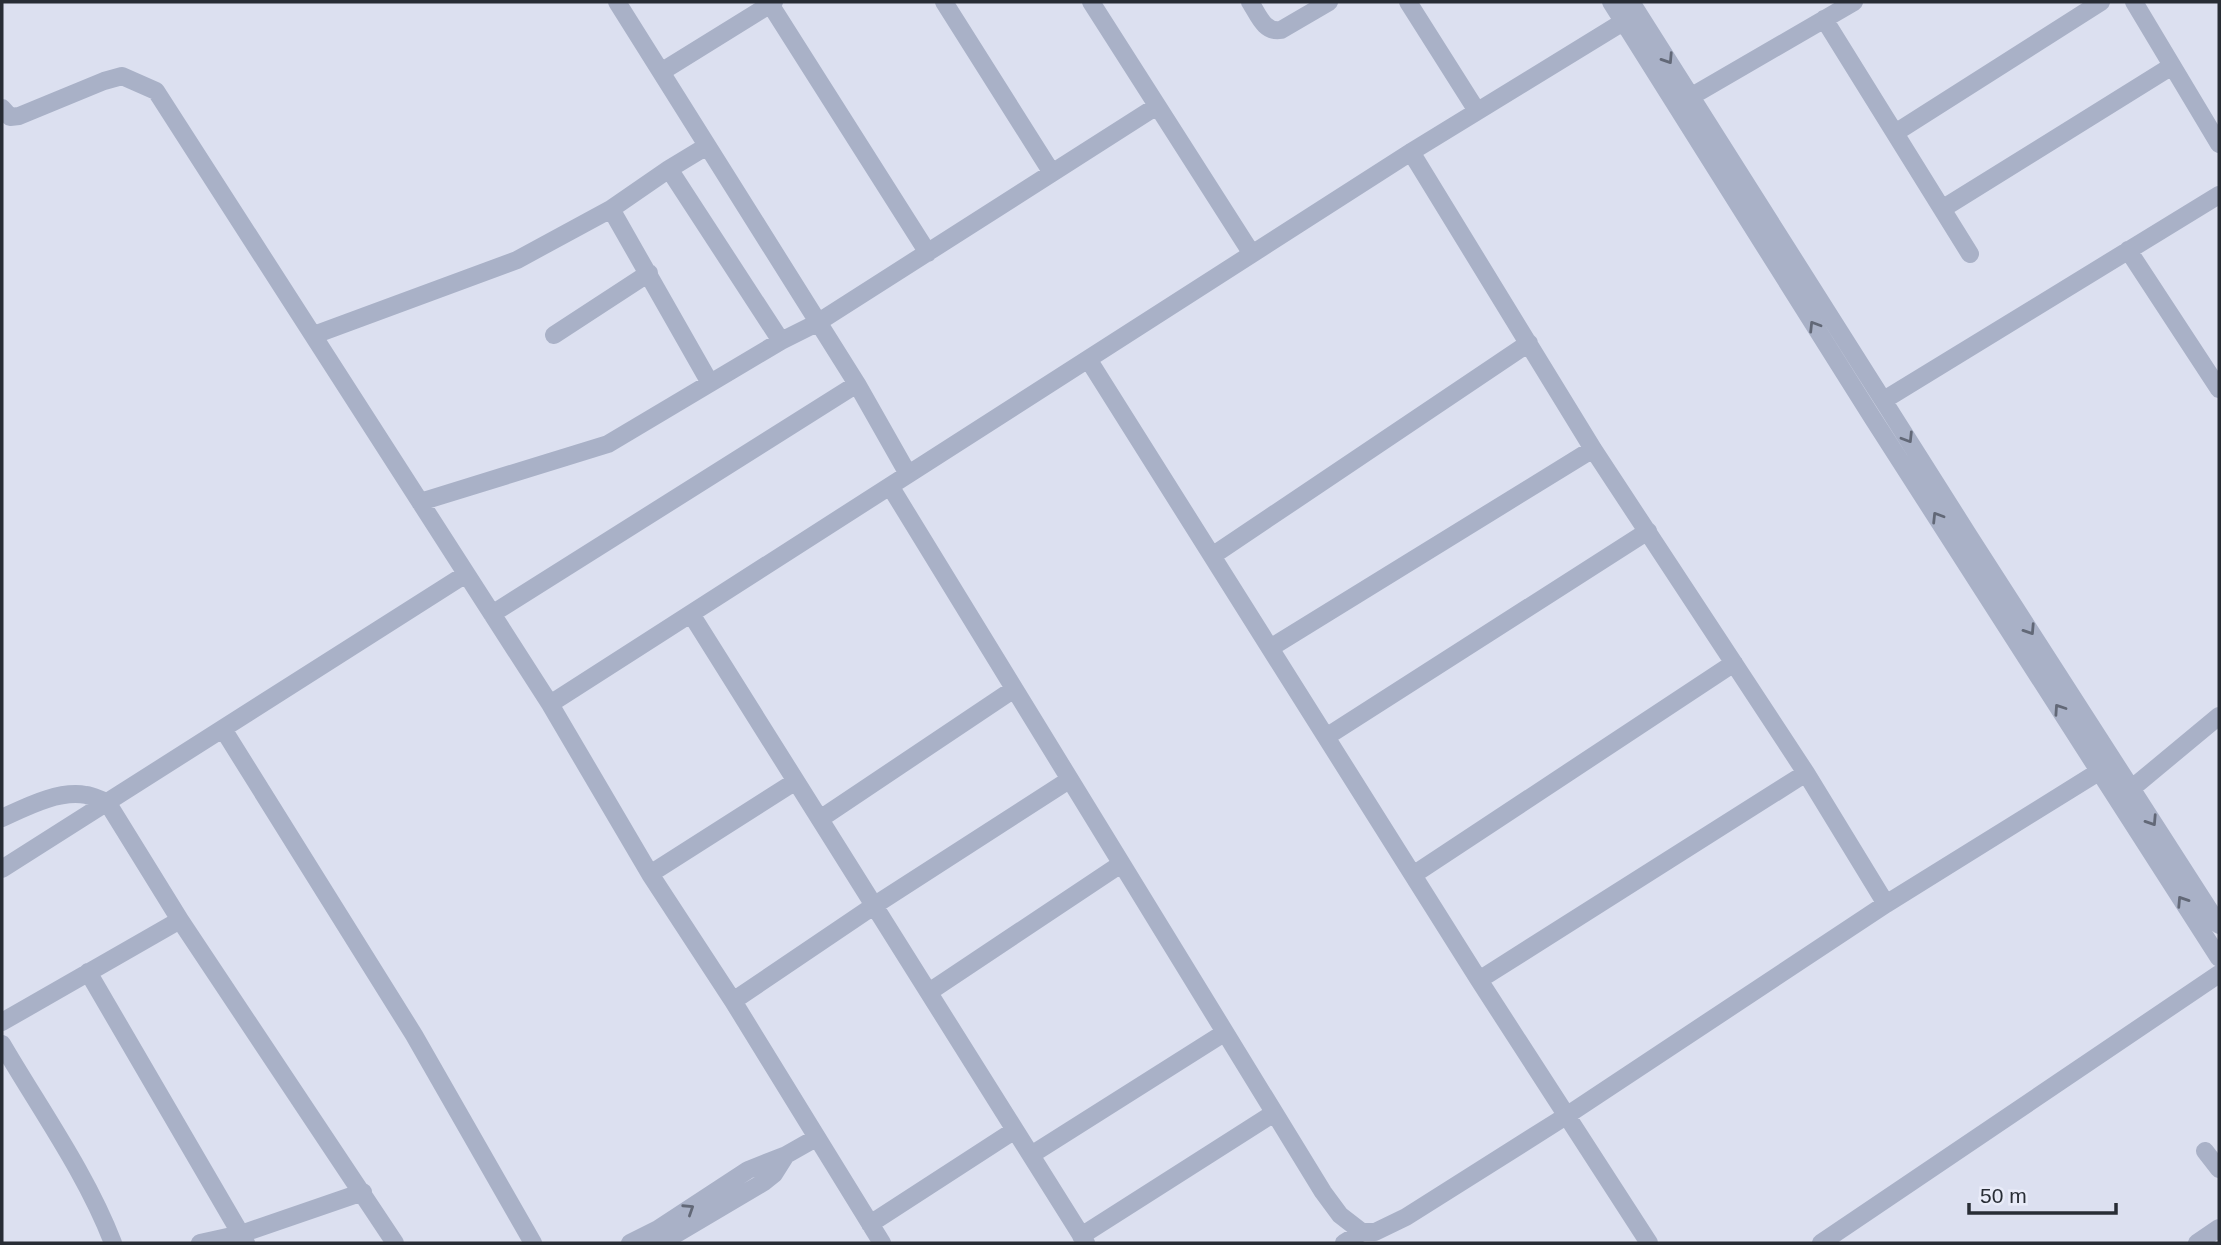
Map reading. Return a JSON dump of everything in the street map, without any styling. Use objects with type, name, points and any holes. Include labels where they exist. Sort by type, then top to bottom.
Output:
[{"type":"street","points":[[617,2],[857,384],[908,474]]},
{"type":"street","points":[[944,2],[1052,173]]},
{"type":"street","points":[[1091,2],[1252,254]]},
{"type":"street","points":[[1250,2],[1268,29],[1273,32],[1329,2]]},
{"type":"street","points":[[1408,2],[1478,111]]},
{"type":"street","points":[[1611,2],[1872,417],[2219,958]]},
{"type":"street","points":[[1631,2],[2219,925]]},
{"type":"street","points":[[1895,134],[2101,2]]},
{"type":"street","points":[[2134,2],[2219,144]]},
{"type":"street","points":[[661,72],[772,3],[928,253]]},
{"type":"street","points":[[1692,96],[1837,8],[1895,134],[1970,254]]},
{"type":"street","points":[[550,704],[1410,152],[1623,22]]},
{"type":"street","points":[[1942,209],[2172,66]]},
{"type":"street","points":[[2,108],[10,117],[19,116],[122,76],[156,91],[550,704],[650,874],[733,1002],[882,1243]]},
{"type":"street","points":[[420,502],[608,444],[781,341],[817,323],[1157,106]]},
{"type":"street","points":[[314,335],[517,260],[611,209],[707,146]]},
{"type":"street","points":[[1410,152],[1594,449],[1806,773],[1886,904]]},
{"type":"street","points":[[669,169],[781,341]]},
{"type":"street","points":[[1884,400],[2219,195]]},
{"type":"street","points":[[611,209],[710,383]]},
{"type":"street","points":[[2129,250],[2219,389]]},
{"type":"street","points":[[554,335],[649,273]]},
{"type":"street","points":[[1212,556],[1529,343]]},
{"type":"street","points":[[1088,359],[1479,980],[1649,1243]]},
{"type":"street","points":[[492,614],[857,384]]},
{"type":"street","points":[[1270,648],[1594,449]]},
{"type":"street","points":[[890,486],[1274,1114],[1340,1215],[1362,1232]]},
{"type":"street","points":[[1326,737],[1648,531]]},
{"type":"street","points":[[2,869],[466,574]]},
{"type":"street","points":[[691,614],[1084,1239],[1274,1114]]},
{"type":"street","points":[[1413,875],[1734,663]]},
{"type":"street","points":[[820,819],[1014,689]]},
{"type":"street","points":[[2131,789],[2219,716]]},
{"type":"street","points":[[223,729],[414,1035],[533,1243]]},
{"type":"street","points":[[1344,1243],[1362,1232],[1375,1231],[1406,1217],[1566,1116],[1886,904],[2100,771]]},
{"type":"street","points":[[1479,980],[1806,773]]},
{"type":"street","points":[[733,1002],[875,905],[1069,780]]},
{"type":"street","points":[[650,874],[796,781]]},
{"type":"street","points":[[2,818],[29,805],[63,796],[85,794],[107,802],[180,920],[395,1243]]},
{"type":"street","points":[[929,992],[1121,864]]},
{"type":"street","points":[[2,1022],[180,920]]},
{"type":"street","points":[[88,972],[243,1239]]},
{"type":"street","points":[[1821,1243],[2219,974]]},
{"type":"street","points":[[1031,1155],[1224,1033]]},
{"type":"street","points":[[2,1044],[82,1178],[113,1243]]},
{"type":"street","points":[[870,1224],[1015,1130]]},
{"type":"street","points":[[630,1243],[658,1229],[748,1170],[786,1156],[816,1138]]},
{"type":"street","points":[[2205,1151],[2219,1169]]},
{"type":"street","points":[[664,1243],[764,1182],[774,1174],[786,1156]]},
{"type":"street","points":[[201,1243],[243,1239],[363,1192]]},
{"type":"street","points":[[2197,1243],[2219,1228]]}]
